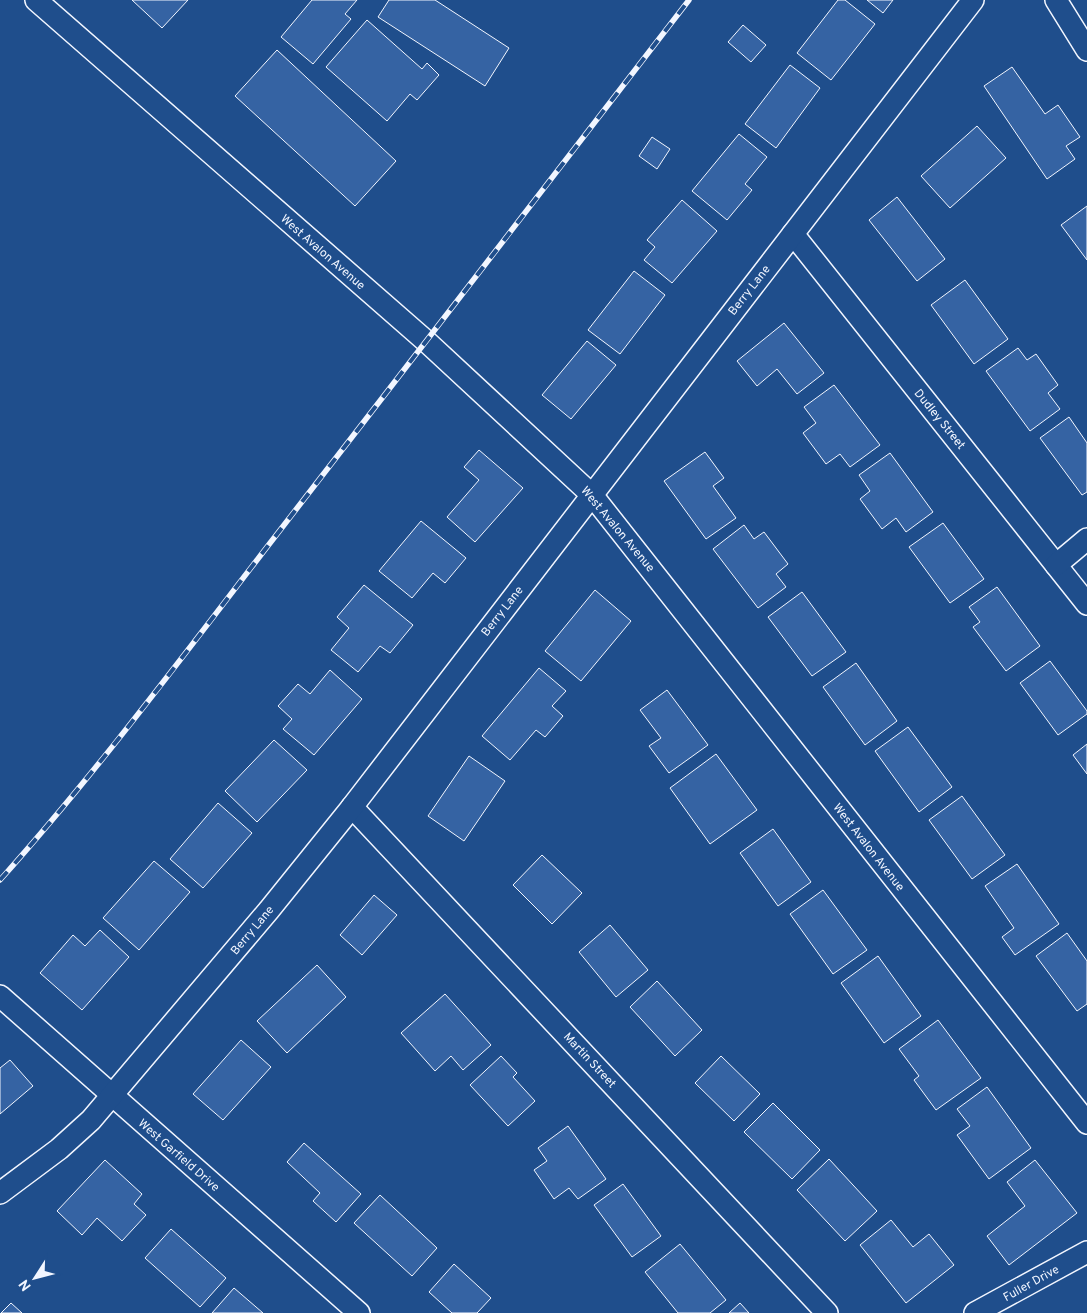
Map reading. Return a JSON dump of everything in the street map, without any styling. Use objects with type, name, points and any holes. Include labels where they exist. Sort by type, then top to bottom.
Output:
[{"type":"street","name":"West Avalon Avenue","points":[[36,0],[426,342],[592,495],[1087,1123]]},
{"type":"street","name":"Berry Lane","points":[[0,1193],[36,1168],[92,1120],[269,910],[352,806],[973,0]]},
{"type":"street","points":[[1056,0],[1087,50]]},
{"type":"street","name":"Dudley Street","points":[[793,234],[1087,604]]},
{"type":"street","points":[[1056,565],[1087,539]]},
{"type":"street","name":"Martin Street","points":[[352,806],[827,1313]]},
{"type":"street","name":"West Garfield Drive","points":[[0,996],[359,1313]]},
{"type":"street","name":"Fuller Drive","points":[[975,1313],[1087,1252]]},
{"type":"building","points":[[132,0],[188,0],[162,28]]},
{"type":"building","points":[[312,0],[357,0],[345,14],[351,19],[313,64],[281,37]]},
{"type":"building","points":[[389,0],[435,0],[509,48],[485,86],[378,17]]},
{"type":"building","points":[[838,0],[845,0],[875,24],[831,80],[797,53]]},
{"type":"building","points":[[867,0],[893,0],[883,13]]},
{"type":"building","points":[[367,20],[422,69],[427,63],[439,75],[417,100],[410,94],[387,121],[326,67]]},
{"type":"building","points":[[743,25],[766,45],[751,62],[728,42]]},
{"type":"building","points":[[277,50],[396,161],[355,206],[235,96]]},
{"type":"building","points":[[790,65],[820,88],[776,148],[745,124]]},
{"type":"building","points":[[1012,67],[1045,114],[1058,105],[1080,137],[1066,146],[1075,159],[1047,179],[984,86]]},
{"type":"building","points":[[977,126],[1006,158],[950,208],[921,176]]},
{"type":"building","points":[[739,134],[767,157],[745,184],[752,190],[727,220],[692,191]]},
{"type":"building","points":[[652,137],[670,149],[657,169],[639,156]]},
{"type":"building","points":[[897,197],[945,259],[917,281],[869,220]]},
{"type":"building","points":[[682,200],[717,231],[672,283],[644,260],[655,247],[647,240]]},
{"type":"building","points":[[1087,206],[1087,260],[1061,225]]},
{"type":"building","points":[[634,271],[665,295],[620,354],[588,330]]},
{"type":"building","points":[[965,280],[1008,339],[974,364],[931,305]]},
{"type":"building","points":[[784,323],[824,373],[797,394],[777,369],[757,386],[737,361]]},
{"type":"building","points":[[587,341],[616,365],[571,419],[542,395]]},
{"type":"building","points":[[1018,348],[1027,360],[1036,354],[1058,385],[1048,393],[1060,409],[1030,431],[986,371]]},
{"type":"building","points":[[834,385],[880,445],[850,467],[840,454],[826,464],[803,433],[816,423],[804,407]]},
{"type":"building","points":[[1069,417],[1087,443],[1087,492],[1082,495],[1040,438]]},
{"type":"building","points":[[479,450],[523,488],[475,542],[447,517],[479,480],[464,467]]},
{"type":"building","points":[[705,452],[724,478],[713,486],[736,518],[706,539],[664,481]]},
{"type":"building","points":[[890,453],[933,512],[906,532],[896,518],[882,529],[860,499],[870,491],[859,475]]},
{"type":"building","points":[[421,521],[466,558],[445,583],[433,573],[412,598],[379,571]]},
{"type":"building","points":[[943,523],[984,579],[950,603],[909,547]]},
{"type":"building","points":[[744,525],[754,539],[764,532],[788,564],[776,574],[786,587],[758,608],[713,549]]},
{"type":"building","points":[[364,585],[413,625],[390,653],[380,646],[358,672],[331,650],[349,628],[337,617]]},
{"type":"building","points":[[997,587],[1040,646],[1006,671],[973,627],[980,622],[969,607]]},
{"type":"building","points":[[595,590],[631,621],[581,681],[545,651]]},
{"type":"building","points":[[802,592],[846,652],[812,676],[768,617]]},
{"type":"building","points":[[1050,661],[1087,711],[1087,714],[1058,735],[1020,683]]},
{"type":"building","points":[[856,663],[897,721],[865,745],[823,687]]},
{"type":"building","points":[[539,668],[566,691],[552,706],[563,716],[545,737],[536,730],[510,760],[482,736]]},
{"type":"building","points":[[330,670],[362,699],[314,755],[283,729],[292,719],[278,706],[298,684],[310,694]]},
{"type":"building","points":[[667,690],[708,745],[669,773],[649,746],[661,738],[640,710]]},
{"type":"building","points":[[908,727],[952,787],[919,812],[875,751]]},
{"type":"building","points":[[274,740],[307,770],[257,822],[225,791]]},
{"type":"building","points":[[1087,744],[1087,774],[1073,755]]},
{"type":"building","points":[[716,754],[757,810],[710,844],[670,788]]},
{"type":"building","points":[[469,756],[505,781],[464,841],[428,816]]},
{"type":"building","points":[[962,796],[1005,855],[972,879],[929,820]]},
{"type":"building","points":[[218,803],[252,833],[203,888],[170,859]]},
{"type":"building","points":[[773,829],[811,882],[778,906],[740,853]]},
{"type":"building","points":[[542,855],[582,893],[552,924],[513,885]]},
{"type":"building","points":[[154,861],[190,892],[139,950],[103,918]]},
{"type":"building","points":[[1017,864],[1059,924],[1015,955],[1002,937],[1014,928],[985,886]]},
{"type":"building","points":[[823,890],[867,950],[833,974],[790,914]]},
{"type":"building","points":[[374,895],[397,915],[362,955],[340,935]]},
{"type":"building","points":[[610,925],[648,970],[616,997],[579,952]]},
{"type":"building","points":[[100,930],[129,957],[82,1010],[40,973],[73,935],[85,946]]},
{"type":"building","points":[[1067,933],[1087,961],[1087,1004],[1077,1011],[1036,956]]},
{"type":"building","points":[[878,956],[921,1016],[884,1043],[841,983]]},
{"type":"building","points":[[317,965],[346,997],[287,1053],[257,1021]]},
{"type":"building","points":[[657,981],[702,1030],[675,1056],[630,1007]]},
{"type":"building","points":[[445,994],[491,1045],[463,1070],[451,1056],[435,1071],[401,1033]]},
{"type":"building","points":[[938,1020],[981,1078],[936,1110],[914,1080],[919,1076],[899,1049]]},
{"type":"building","points":[[241,1040],[271,1067],[223,1120],[193,1094]]},
{"type":"building","points":[[501,1056],[517,1073],[513,1077],[535,1101],[508,1126],[470,1085]]},
{"type":"building","points":[[721,1056],[760,1094],[734,1121],[695,1083]]},
{"type":"building","points":[[10,1060],[33,1086],[0,1114],[0,1068]]},
{"type":"building","points":[[987,1087],[1031,1148],[989,1179],[957,1135],[970,1126],[957,1109]]},
{"type":"building","points":[[773,1103],[820,1150],[792,1179],[744,1132]]},
{"type":"building","points":[[568,1126],[606,1179],[578,1199],[569,1188],[554,1199],[534,1170],[547,1161],[538,1148]]},
{"type":"building","points":[[304,1143],[361,1194],[336,1222],[313,1201],[320,1193],[287,1162]]},
{"type":"building","points":[[829,1159],[877,1211],[845,1241],[797,1190]]},
{"type":"building","points":[[105,1160],[142,1194],[134,1204],[146,1215],[122,1241],[97,1218],[82,1235],[57,1211]]},
{"type":"building","points":[[1035,1160],[1077,1213],[1009,1265],[987,1236],[1025,1206],[1007,1182]]},
{"type":"building","points":[[623,1184],[661,1236],[632,1257],[594,1205]]},
{"type":"building","points":[[380,1195],[437,1248],[412,1276],[354,1223]]},
{"type":"building","points":[[891,1220],[913,1247],[929,1234],[954,1265],[906,1303],[860,1245]]},
{"type":"building","points":[[171,1229],[226,1278],[200,1307],[145,1258]]},
{"type":"building","points":[[680,1244],[726,1300],[710,1313],[678,1313],[645,1272]]},
{"type":"building","points":[[454,1264],[491,1298],[477,1313],[452,1313],[429,1292]]},
{"type":"building","points":[[234,1288],[263,1313],[212,1313]]},
{"type":"building","points":[[11,1303],[22,1313],[1,1313]]},
{"type":"building","points":[[740,1303],[749,1313],[729,1313]]},
{"type":"railway","points":[[0,880],[70,799],[136,716],[689,0]]}]
